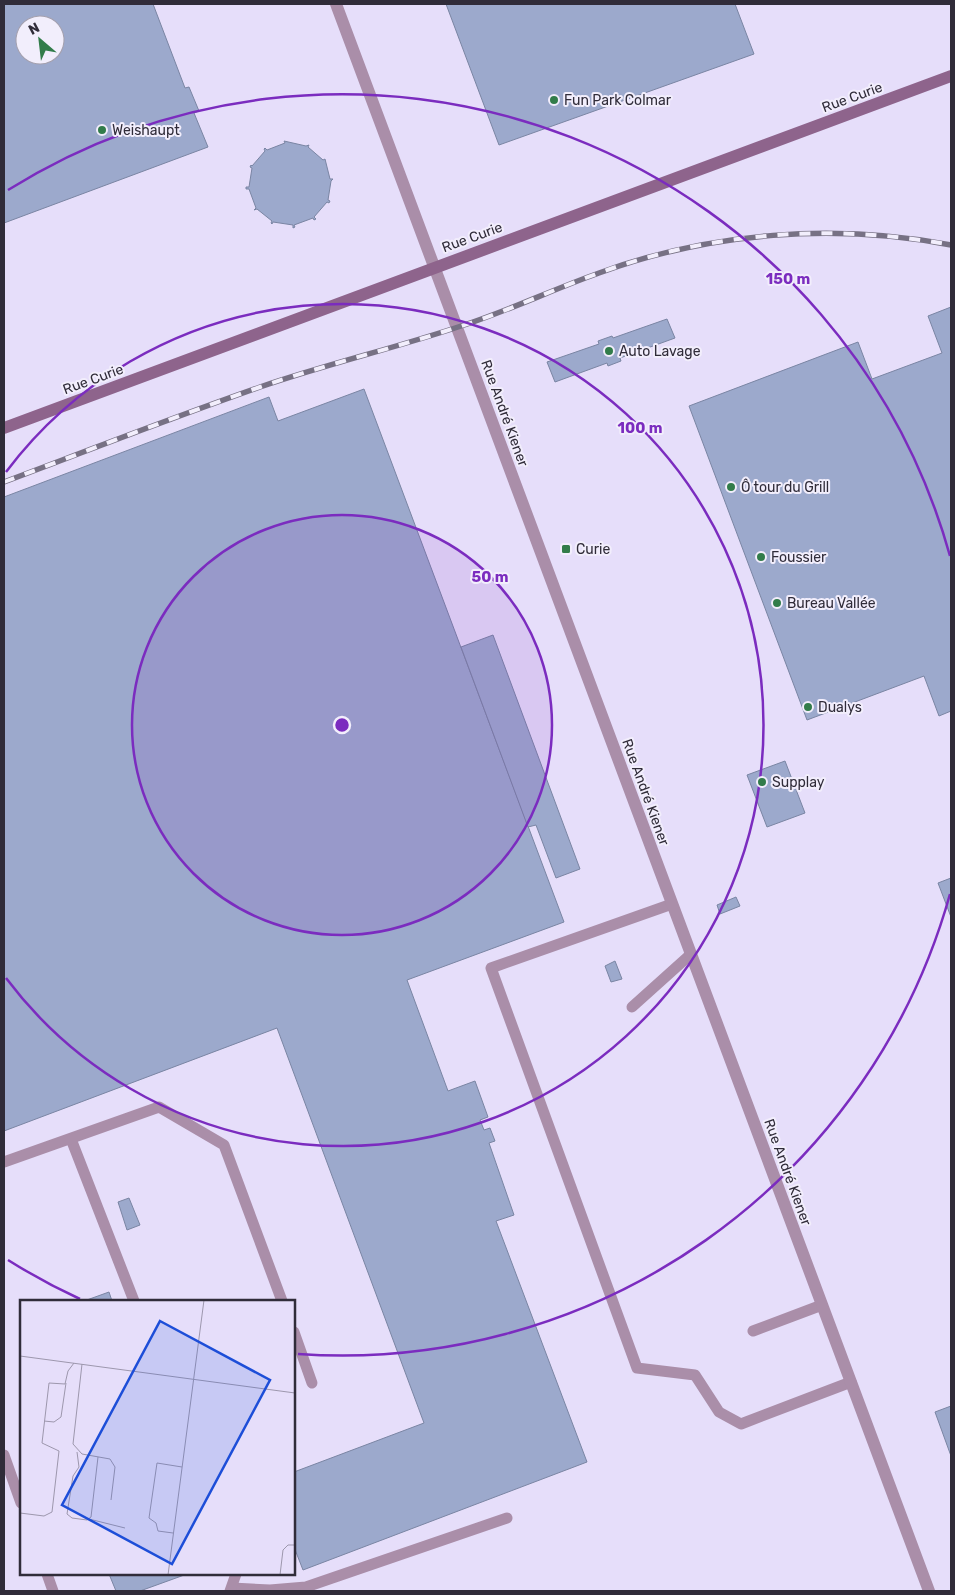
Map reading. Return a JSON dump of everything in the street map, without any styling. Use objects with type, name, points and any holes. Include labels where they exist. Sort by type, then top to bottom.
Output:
[{"type":"main road","name":"Rue Curie","points":[[4,428],[951,76]]},
{"type":"street","name":"Rue André Kiener","points":[[336,4],[929,1591]]},
{"type":"lane","points":[[672,904],[492,968],[637,1368],[694,1375],[719,1412],[740,1424],[851,1382]]},
{"type":"lane","points":[[632,1006],[690,954]]},
{"type":"lane","points":[[4,1162],[159,1107],[224,1145],[282,1300]]},
{"type":"lane","points":[[70,1139],[134,1300]]},
{"type":"lane","points":[[753,1331],[822,1305]]},
{"type":"lane","points":[[295,1335],[312,1382]]},
{"type":"lane","points":[[4,1455],[20,1501]]},
{"type":"lane","points":[[236,1575],[231,1590],[270,1590],[306,1587],[508,1518]]},
{"type":"lane","points":[[46,1575],[53,1591]]},
{"type":"building","name":"Weishaupt","points":[[4,4],[153,4],[185,88],[189,87],[199,111],[194,113],[208,147],[4,223]]},
{"type":"building","name":"Fun Park Colmar","points":[[446,4],[735,4],[754,54],[499,145]]},
{"type":"building","points":[[284,141],[309,145],[308,147],[323,160],[325,159],[330,179],[333,179],[328,200],[330,201],[314,217],[316,219],[314,220],[313,218],[294,225],[295,227],[293,228],[293,225],[273,222],[272,224],[272,221],[257,209],[254,210],[256,208],[249,189],[246,189],[246,187],[249,187],[251,165],[265,151],[265,148],[267,150],[285,143]]},
{"type":"building","points":[[951,307],[951,711],[939,716],[924,676],[807,720],[689,406],[858,342],[872,379],[942,353],[928,316]]},
{"type":"building","name":"Auto Lavage","points":[[667,319],[675,338],[620,358],[621,361],[608,366],[607,363],[555,382],[547,362],[599,344],[598,341],[612,336],[613,338]]},
{"type":"building","points":[[364,389],[564,922],[407,980],[448,1091],[475,1081],[488,1117],[480,1120],[484,1130],[490,1128],[495,1141],[489,1143],[514,1215],[496,1221],[587,1462],[303,1570],[295,1550],[295,1472],[424,1423],[277,1028],[4,1131],[4,497],[269,397],[278,421]]},
{"type":"building","points":[[493,635],[580,869],[556,878],[536,825],[528,827],[461,647]]},
{"type":"building","points":[[785,761],[805,813],[767,827],[747,775]]},
{"type":"building","points":[[951,878],[951,917],[938,883]]},
{"type":"building","points":[[736,897],[740,906],[720,914],[717,905]]},
{"type":"building","points":[[615,961],[622,979],[611,982],[605,966]]},
{"type":"building","points":[[129,1198],[140,1225],[127,1230],[118,1202]]},
{"type":"building","points":[[109,1292],[112,1300],[87,1300]]},
{"type":"building","points":[[951,1406],[951,1456],[935,1412]]},
{"type":"building","points":[[109,1575],[184,1575],[140,1591],[116,1591]]},
{"type":"railway","points":[[4,482],[260,387],[473,322],[599,273],[641,259],[685,248],[773,235],[863,234],[951,245]]},
{"type":"place","name":"Fun Park Colmar","points":[[554,100]]},
{"type":"place","name":"Weishaupt","points":[[102,130]]},
{"type":"place","name":"Auto Lavage","points":[[609,351]]},
{"type":"place","name":"Ô tour du Grill","points":[[731,487]]},
{"type":"place","name":"Curie","points":[[566,549]]},
{"type":"place","name":"Foussier","points":[[761,557]]},
{"type":"place","name":"Bureau Vallée","points":[[777,603]]},
{"type":"place","name":"Dualys","points":[[808,707]]},
{"type":"place","name":"Supplay","points":[[762,782]]}]
